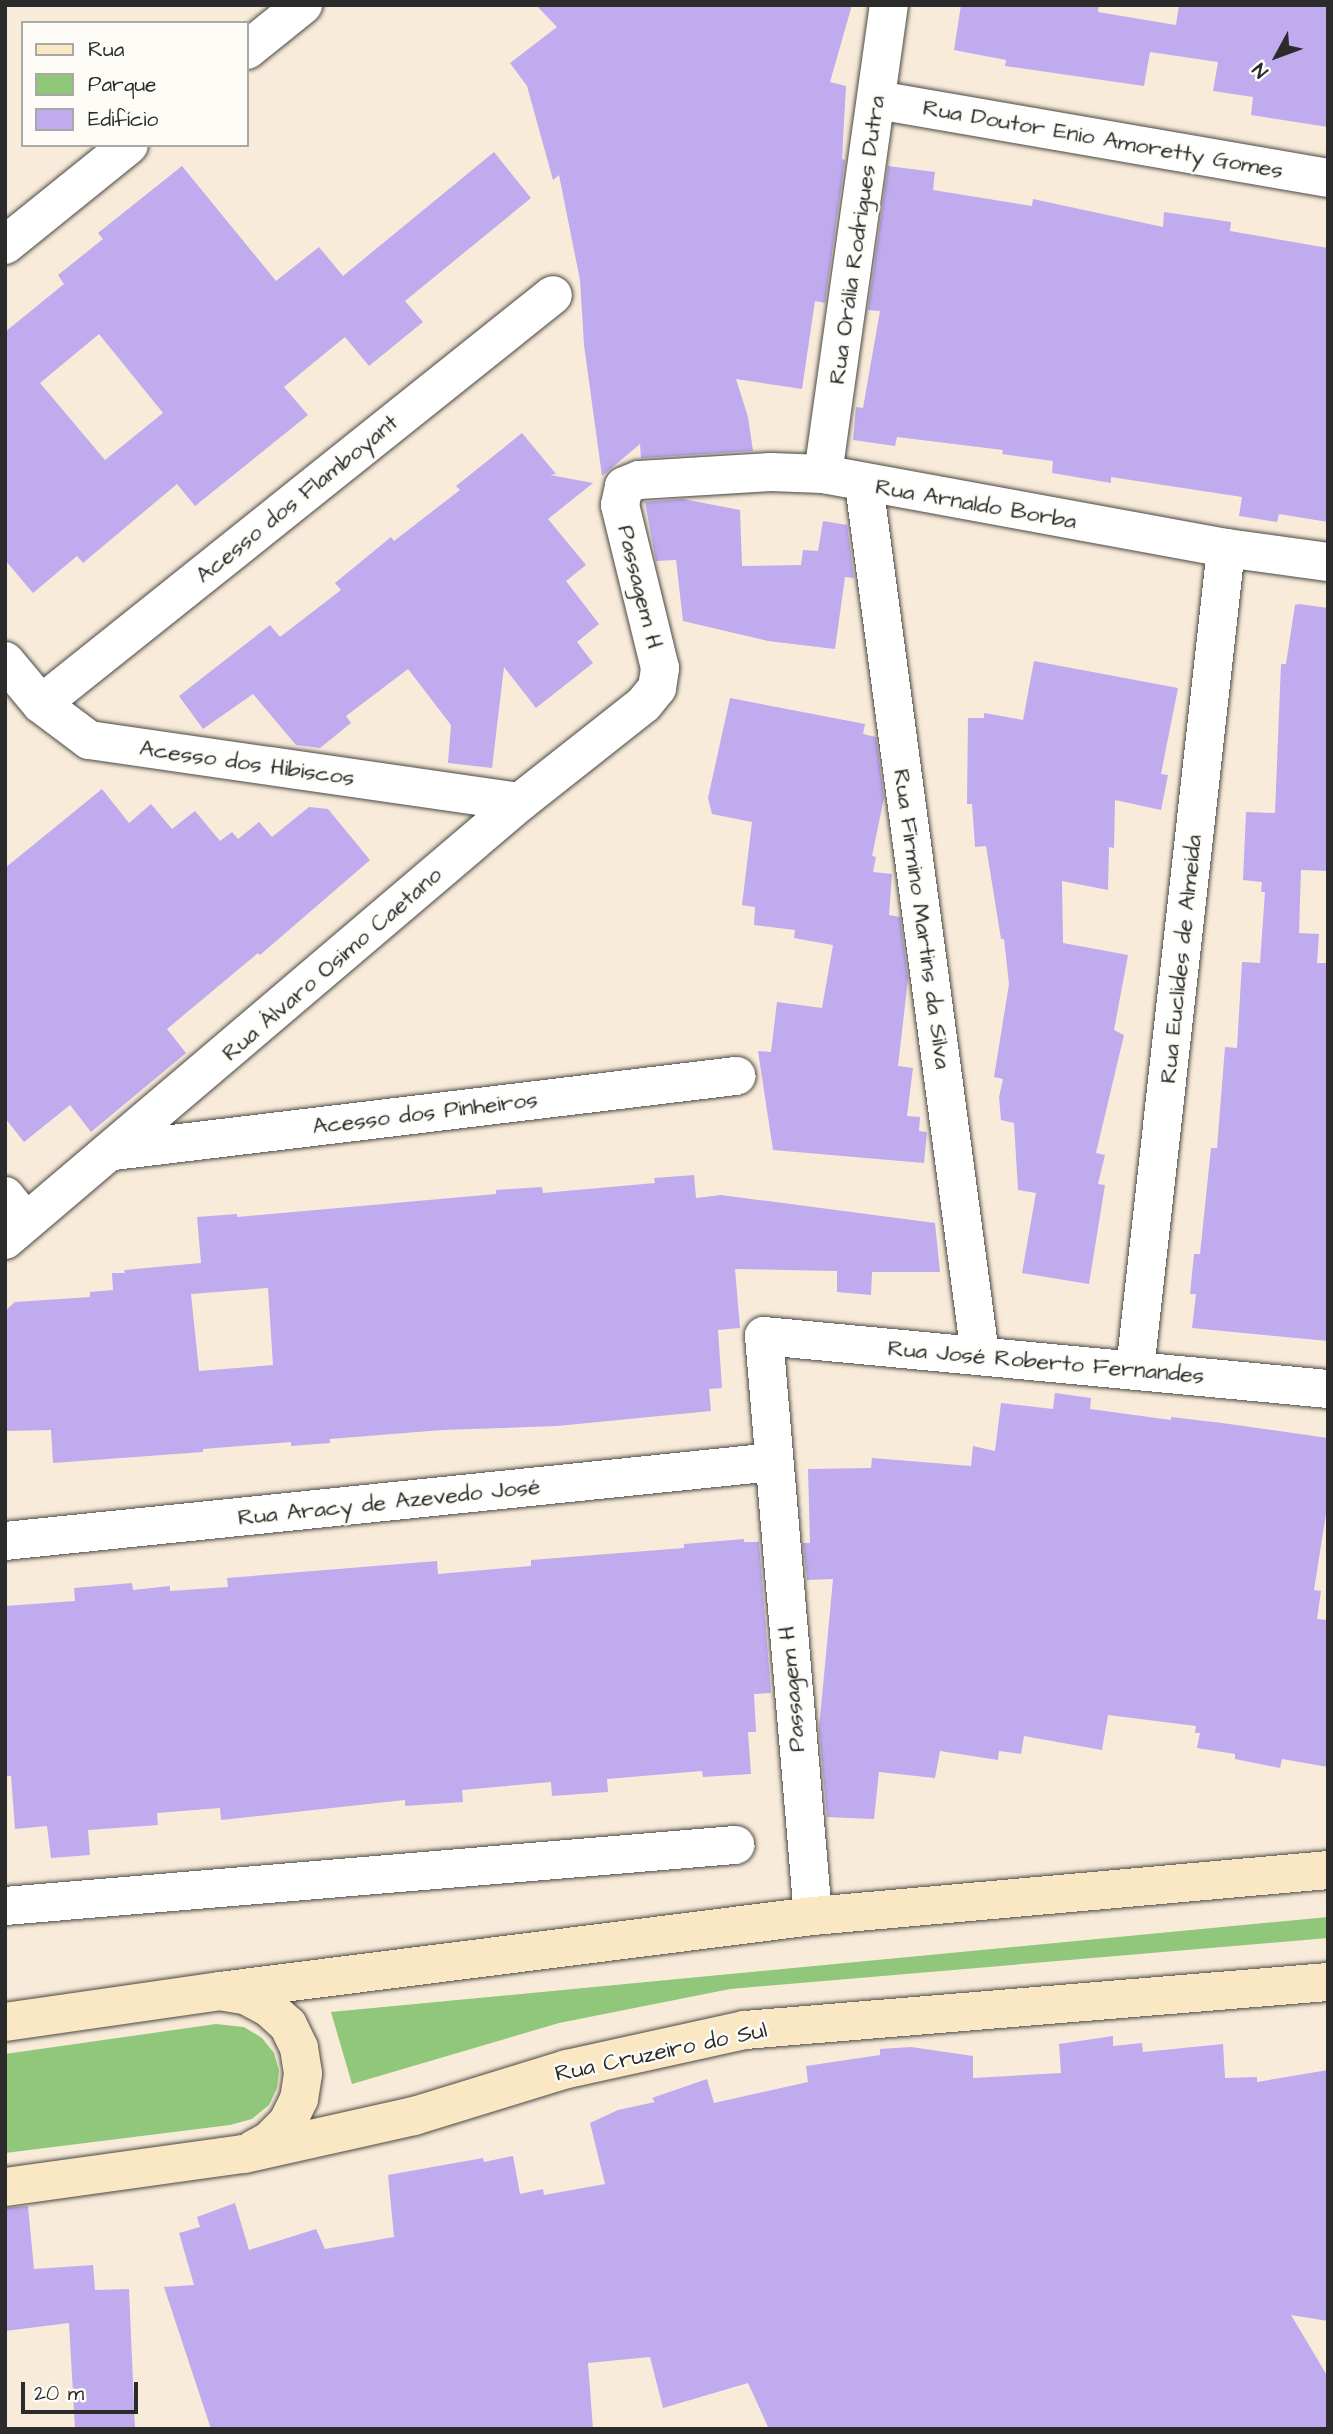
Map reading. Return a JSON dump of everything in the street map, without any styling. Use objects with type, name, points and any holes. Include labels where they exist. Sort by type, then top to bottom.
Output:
[{"type":"main road","points":[[5,2022],[219,1991],[813,1916],[1328,1870]]},
{"type":"main road","name":"Rua Cruzeiro do Sul","points":[[5,2187],[244,2154],[414,2116],[567,2068],[745,2031],[1328,1982]]},
{"type":"main road","points":[[219,1991],[245,1995],[268,2007],[288,2025],[299,2048],[303,2074],[299,2099],[288,2122],[269,2141],[244,2154]]},
{"type":"street","points":[[248,49],[303,5]]},
{"type":"street","name":"Rua Orália Rodrigues Dutra","points":[[823,474],[889,5]]},
{"type":"street","name":"Rua Doutor Enio Amoretty Gomes","points":[[877,100],[1328,178]]},
{"type":"street","points":[[5,245],[127,147]]},
{"type":"street","name":"Acesso dos Flamboyant","points":[[41,704],[554,295]]},
{"type":"street","name":"Rua Arnaldo Borba","points":[[624,486],[639,480],[745,473],[823,474],[864,484],[1226,548],[1328,562]]},
{"type":"street","name":"Rua Firmino Martins da Silva","points":[[864,484],[980,1355]]},
{"type":"street","name":"Passagem H","points":[[624,486],[620,505],[660,668],[657,688]]},
{"type":"street","name":"Rua Euclides de Almeida","points":[[1135,1370],[1226,548]]},
{"type":"street","name":"Acesso dos Hibiscos","points":[[5,661],[41,704],[89,740],[520,802]]},
{"type":"street","name":"Rua Álvaro Osimo Caetano","points":[[12,1219],[114,1150],[520,802],[644,704],[657,688]]},
{"type":"street","name":"Acesso dos Pinheiros","points":[[114,1150],[736,1076]]},
{"type":"street","name":"Passagem H","points":[[764,1336],[813,1916]]},
{"type":"street","name":"Rua José Roberto Fernandes","points":[[764,1336],[1328,1389]]},
{"type":"street","name":"Rua Aracy de Azevedo José","points":[[5,1541],[773,1462]]},
{"type":"street","points":[[5,1906],[735,1845]]},
{"type":"green space","points":[[1328,1917],[1328,1938],[730,1989],[559,2023],[352,2084],[331,2012]]},
{"type":"green space","points":[[216,2024],[244,2027],[262,2038],[274,2053],[279,2071],[277,2088],[269,2105],[252,2119],[230,2125],[5,2153],[5,2054]]},
{"type":"building","points":[[536,5],[852,5],[830,82],[846,86],[842,159],[845,160],[825,303],[815,301],[802,389],[736,379],[748,417],[753,451],[641,458],[640,444],[602,476],[584,345],[580,280],[559,175],[553,180],[527,86],[510,63],[557,27]]},
{"type":"building","points":[[961,5],[1099,5],[1098,12],[1176,25],[1179,5],[1328,5],[1328,127],[1251,115],[1253,97],[1213,91],[1218,62],[1150,52],[1144,86],[1005,66],[1006,60],[954,50]]},
{"type":"building","points":[[494,152],[531,198],[405,301],[423,322],[369,366],[345,337],[284,387],[308,415],[195,506],[177,484],[83,563],[77,556],[33,593],[5,560],[5,332],[64,284],[58,275],[103,239],[98,233],[182,166],[276,281],[319,247],[343,276]],"holes":[[[99,334],[163,413],[105,460],[40,383]]]},
{"type":"building","points":[[888,166],[935,172],[933,190],[1032,206],[1033,199],[1163,227],[1164,212],[1231,222],[1230,231],[1328,248],[1328,522],[1279,514],[1277,522],[1239,516],[1242,497],[1111,477],[1111,483],[1052,473],[1053,461],[1002,454],[1003,450],[897,437],[895,446],[853,440],[856,407],[863,408],[880,311],[868,310]]},
{"type":"building","points":[[522,433],[556,474],[550,475],[593,483],[548,519],[586,565],[566,581],[599,624],[577,642],[593,663],[536,708],[504,667],[492,768],[448,763],[451,725],[408,669],[346,716],[351,723],[320,748],[296,745],[253,694],[203,729],[179,696],[270,625],[280,637],[341,590],[335,583],[391,537],[394,541],[460,490],[456,486]]},
{"type":"building","points":[[683,499],[740,510],[742,566],[801,565],[803,550],[818,551],[823,521],[847,525],[854,578],[845,577],[835,649],[768,641],[683,621],[676,560],[656,561],[645,502]]},
{"type":"building","points":[[1295,605],[1328,608],[1328,871],[1301,870],[1299,933],[1319,934],[1317,963],[1328,963],[1328,1341],[1192,1328],[1196,1294],[1190,1294],[1194,1254],[1200,1254],[1211,1148],[1217,1148],[1225,1047],[1237,1048],[1242,962],[1260,963],[1265,892],[1261,892],[1262,882],[1243,880],[1246,812],[1275,813],[1281,664],[1286,664]]},
{"type":"building","points":[[1034,661],[1178,688],[1161,774],[1168,775],[1161,810],[1115,800],[1114,848],[1109,847],[1108,890],[1062,881],[1063,943],[1128,955],[1114,1030],[1124,1035],[1096,1153],[1105,1155],[1098,1184],[1105,1185],[1089,1284],[1022,1273],[1036,1193],[1018,1190],[1014,1123],[1001,1120],[999,1097],[1003,1079],[994,1077],[1009,984],[1004,939],[1001,939],[986,846],[975,847],[972,804],[967,804],[968,718],[984,718],[984,713],[1023,720]]},
{"type":"building","points":[[730,698],[865,724],[863,734],[876,737],[884,798],[872,856],[876,857],[873,872],[892,874],[889,915],[900,917],[908,979],[898,1066],[913,1068],[907,1116],[920,1117],[919,1131],[927,1132],[924,1163],[773,1150],[758,1051],[771,1052],[777,1002],[822,1008],[833,945],[794,938],[795,930],[754,925],[755,907],[742,905],[752,822],[712,814],[708,798]]},
{"type":"building","points":[[102,789],[129,823],[151,804],[172,829],[195,811],[220,841],[232,832],[238,839],[259,822],[272,837],[309,807],[328,809],[370,860],[260,955],[258,953],[167,1029],[186,1053],[91,1132],[70,1105],[24,1142],[5,1118],[5,868]]},
{"type":"building","points":[[694,1175],[696,1198],[721,1195],[935,1223],[940,1272],[872,1272],[871,1295],[837,1292],[837,1271],[735,1269],[740,1328],[718,1330],[722,1388],[709,1389],[711,1411],[557,1426],[442,1430],[330,1439],[330,1443],[291,1446],[291,1442],[203,1449],[203,1452],[53,1463],[51,1430],[5,1431],[5,1311],[15,1302],[90,1297],[90,1292],[113,1290],[112,1273],[125,1273],[124,1270],[201,1263],[197,1217],[237,1214],[237,1217],[496,1194],[496,1190],[542,1187],[543,1193],[655,1183],[654,1178]],"holes":[[[268,1288],[273,1365],[199,1371],[191,1294]]]},
{"type":"building","points":[[1055,1393],[1091,1398],[1090,1409],[1328,1438],[1328,1501],[1314,1590],[1321,1591],[1317,1619],[1328,1620],[1328,1767],[1282,1759],[1280,1768],[1235,1759],[1235,1754],[1197,1748],[1200,1733],[1195,1733],[1196,1726],[1108,1715],[1102,1750],[1024,1736],[1021,1754],[999,1751],[998,1760],[940,1751],[935,1778],[879,1772],[874,1819],[827,1817],[819,1729],[833,1579],[807,1580],[803,1543],[810,1543],[808,1469],[871,1468],[872,1458],[971,1466],[973,1446],[995,1451],[1001,1403],[1053,1409]]},
{"type":"building","points":[[744,1539],[744,1542],[759,1542],[771,1693],[754,1694],[756,1732],[748,1732],[751,1774],[703,1777],[702,1771],[607,1779],[608,1792],[552,1796],[551,1782],[462,1790],[463,1802],[405,1806],[405,1800],[221,1820],[220,1808],[157,1813],[158,1825],[88,1830],[90,1855],[51,1858],[47,1826],[15,1829],[11,1776],[5,1776],[5,1606],[75,1601],[74,1588],[132,1583],[133,1590],[170,1586],[170,1591],[228,1587],[227,1578],[437,1561],[438,1574],[531,1566],[531,1560],[684,1548],[684,1544]]},
{"type":"building","points":[[1113,2036],[1113,2046],[1142,2043],[1143,2052],[1223,2044],[1225,2078],[1257,2077],[1257,2082],[1328,2070],[1328,2321],[1291,2315],[1328,2377],[1328,2429],[769,2429],[748,2383],[663,2408],[650,2357],[588,2363],[593,2429],[211,2429],[164,2287],[194,2285],[179,2233],[200,2227],[197,2217],[235,2203],[249,2250],[316,2229],[325,2249],[394,2237],[388,2175],[483,2158],[484,2162],[513,2156],[520,2194],[543,2189],[544,2195],[605,2184],[590,2123],[618,2110],[655,2102],[652,2098],[707,2079],[714,2103],[808,2082],[806,2066],[880,2055],[880,2049],[911,2047],[973,2056],[973,2078],[1061,2073],[1059,2044]]},
{"type":"building","points":[[28,2206],[34,2269],[93,2265],[95,2290],[129,2289],[135,2429],[75,2429],[69,2323],[5,2331],[5,2208]]}]
